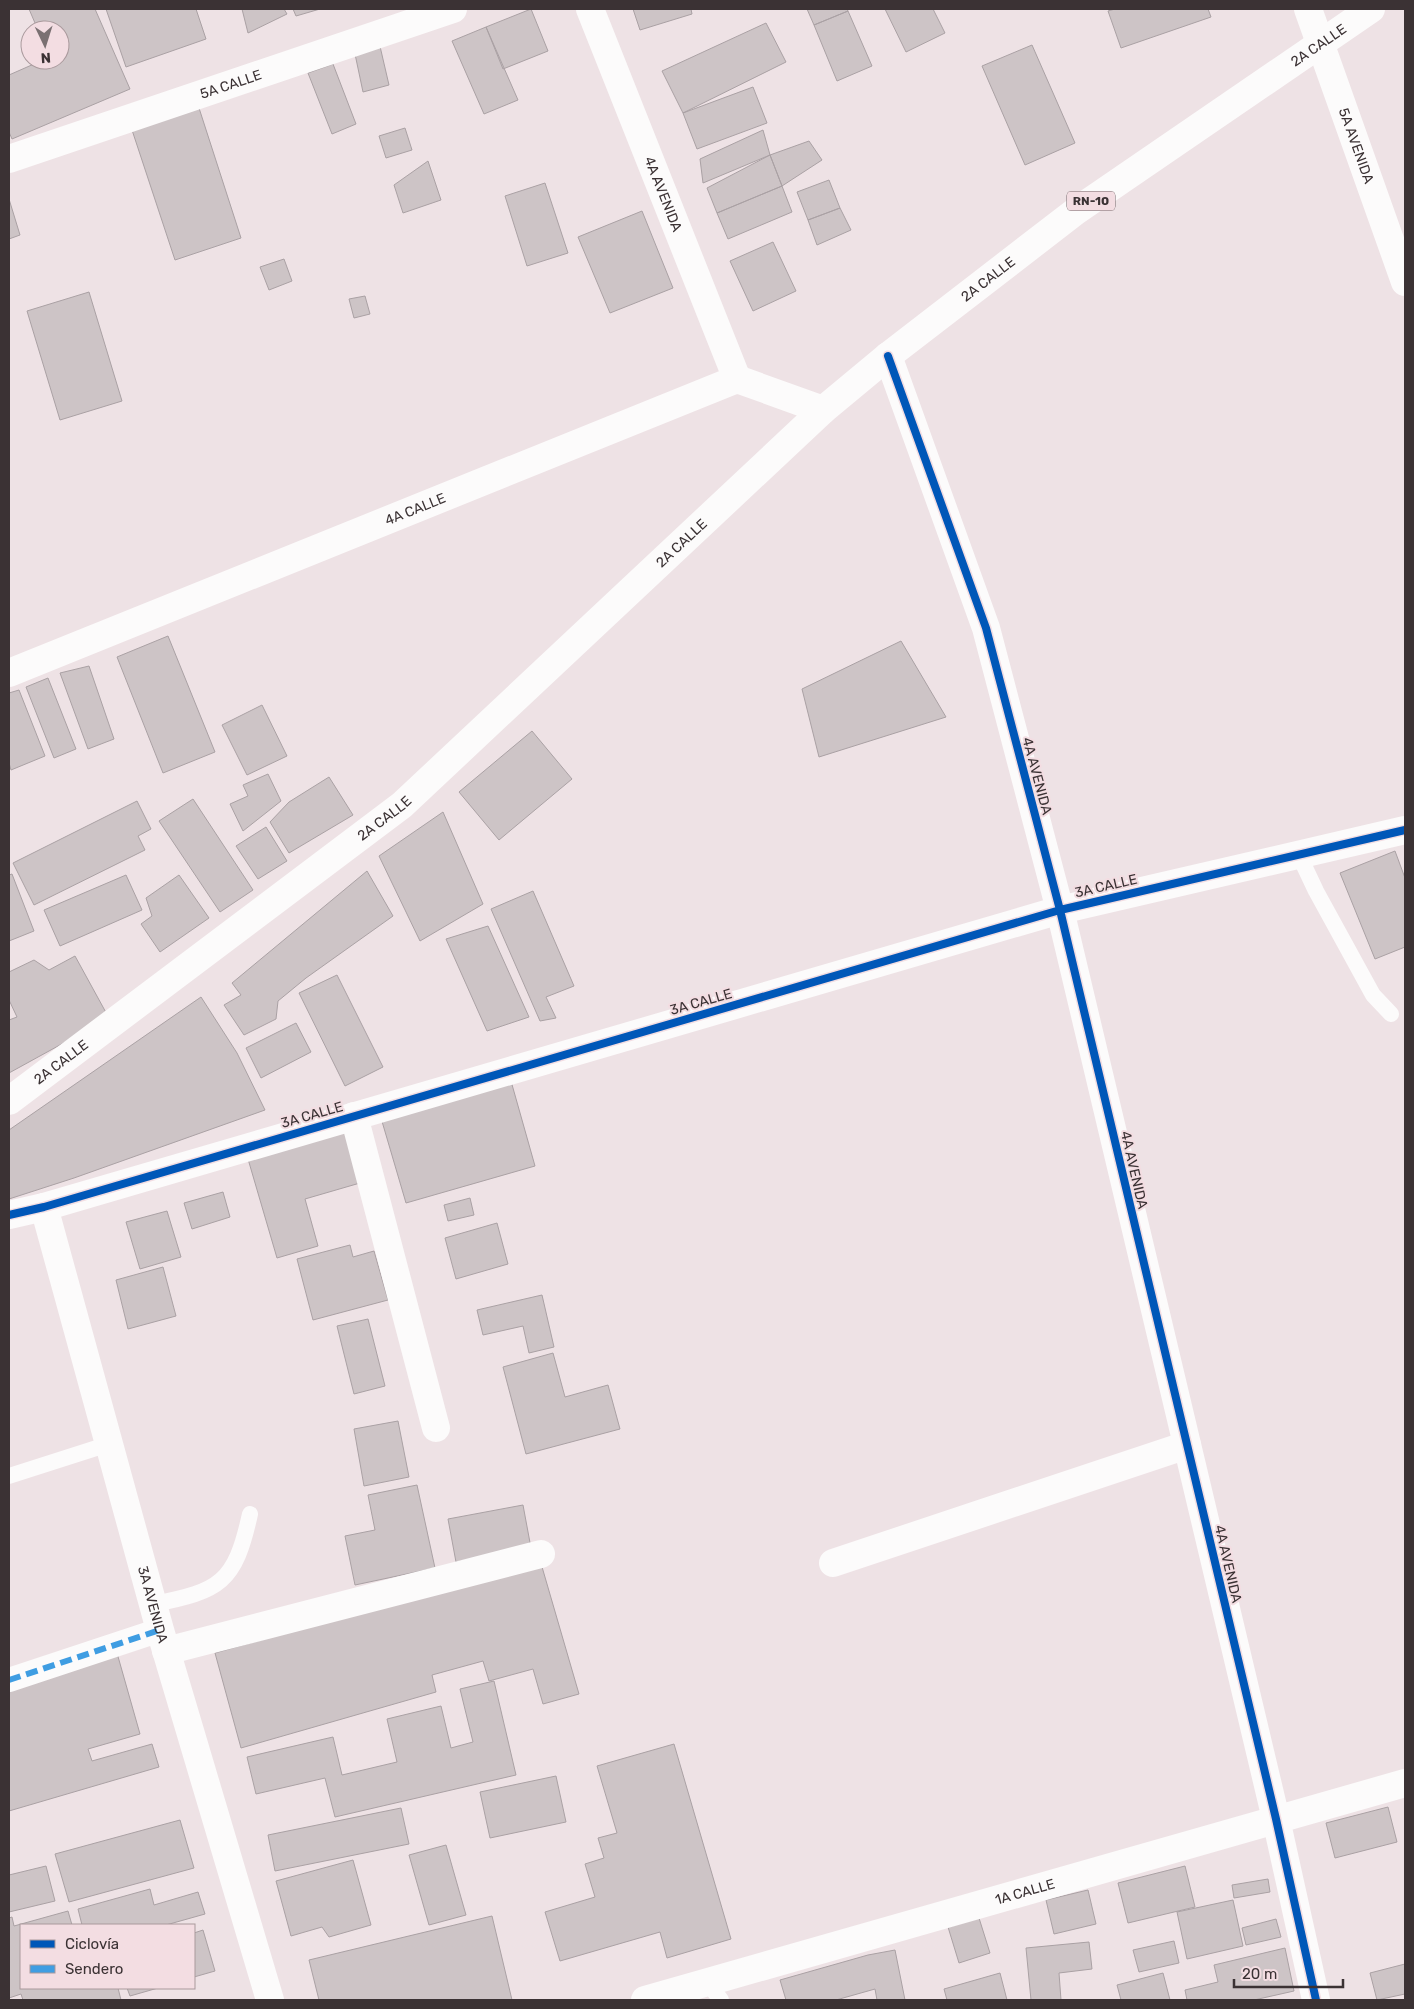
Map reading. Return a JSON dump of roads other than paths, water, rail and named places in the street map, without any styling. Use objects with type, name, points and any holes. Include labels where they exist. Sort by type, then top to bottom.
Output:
[{"type":"street","name":"5A CALLE","points":[[9,160],[453,9]]},
{"type":"street","name":"4A AVENIDA","points":[[590,9],[737,380]]},
{"type":"street","name":"5A AVENIDA","points":[[1308,9],[1405,282]]},
{"type":"street","name":"2A CALLE","points":[[9,1101],[402,805],[823,410],[888,356],[1076,211],[1371,9]]},
{"type":"street","name":"4A AVENIDA","points":[[888,356],[986,628],[1060,910],[1276,1819],[1316,2000]]},
{"type":"street","points":[[737,380],[823,410]]},
{"type":"street","name":"4A CALLE","points":[[9,673],[737,380]]},
{"type":"street","name":"3A CALLE","points":[[9,1216],[1060,910],[1405,830]]},
{"type":"street","points":[[354,1116],[436,1428]]},
{"type":"street","name":"3A AVENIDA","points":[[44,1207],[160,1628],[270,2000]]},
{"type":"street","points":[[833,1563],[1187,1445]]},
{"type":"street","points":[[9,1680],[160,1628],[540,1554]]},
{"type":"street","name":"1A CALLE","points":[[645,2000],[714,1991],[1276,1819],[1405,1783]]},
{"type":"lane","points":[[1299,855],[1316,891],[1373,995],[1391,1014]]},
{"type":"lane","points":[[9,1476],[109,1444]]},
{"type":"lane","points":[[160,1628],[182,1599],[219,1583],[232,1570],[244,1543],[250,1514]]}]
